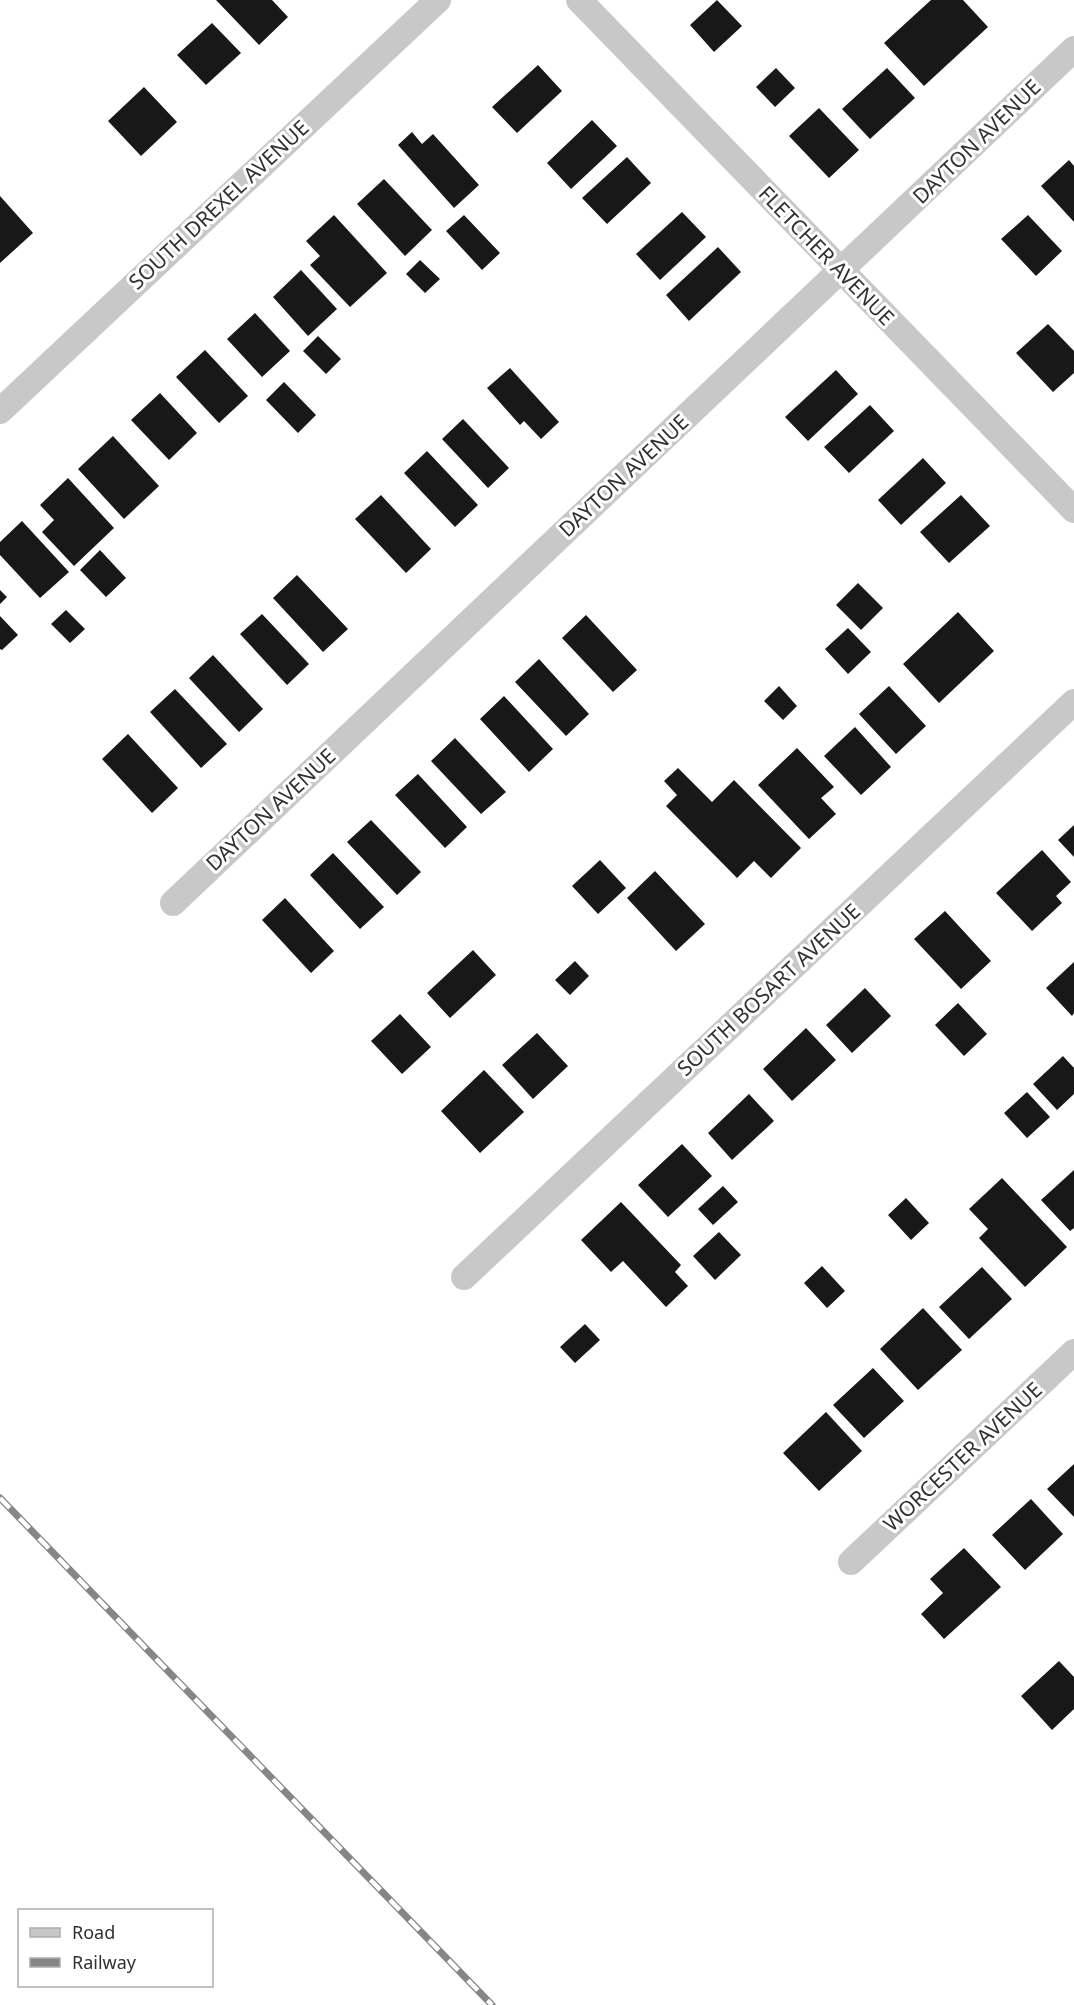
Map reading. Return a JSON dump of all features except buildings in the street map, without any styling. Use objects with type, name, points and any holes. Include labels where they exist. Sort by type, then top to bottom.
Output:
[{"type":"street","name":"SOUTH DREXEL AVENUE","points":[[0,411],[438,0]]},
{"type":"street","name":"FLETCHER AVENUE","points":[[579,0],[1074,510]]},
{"type":"street","name":"DAYTON AVENUE","points":[[173,903],[1074,49]]},
{"type":"street","name":"SOUTH BOSART AVENUE","points":[[464,1277],[1074,702]]},
{"type":"street","name":"WORCESTER AVENUE","points":[[851,1562],[1074,1352]]},
{"type":"railway","points":[[0,1498],[492,2005]]}]
